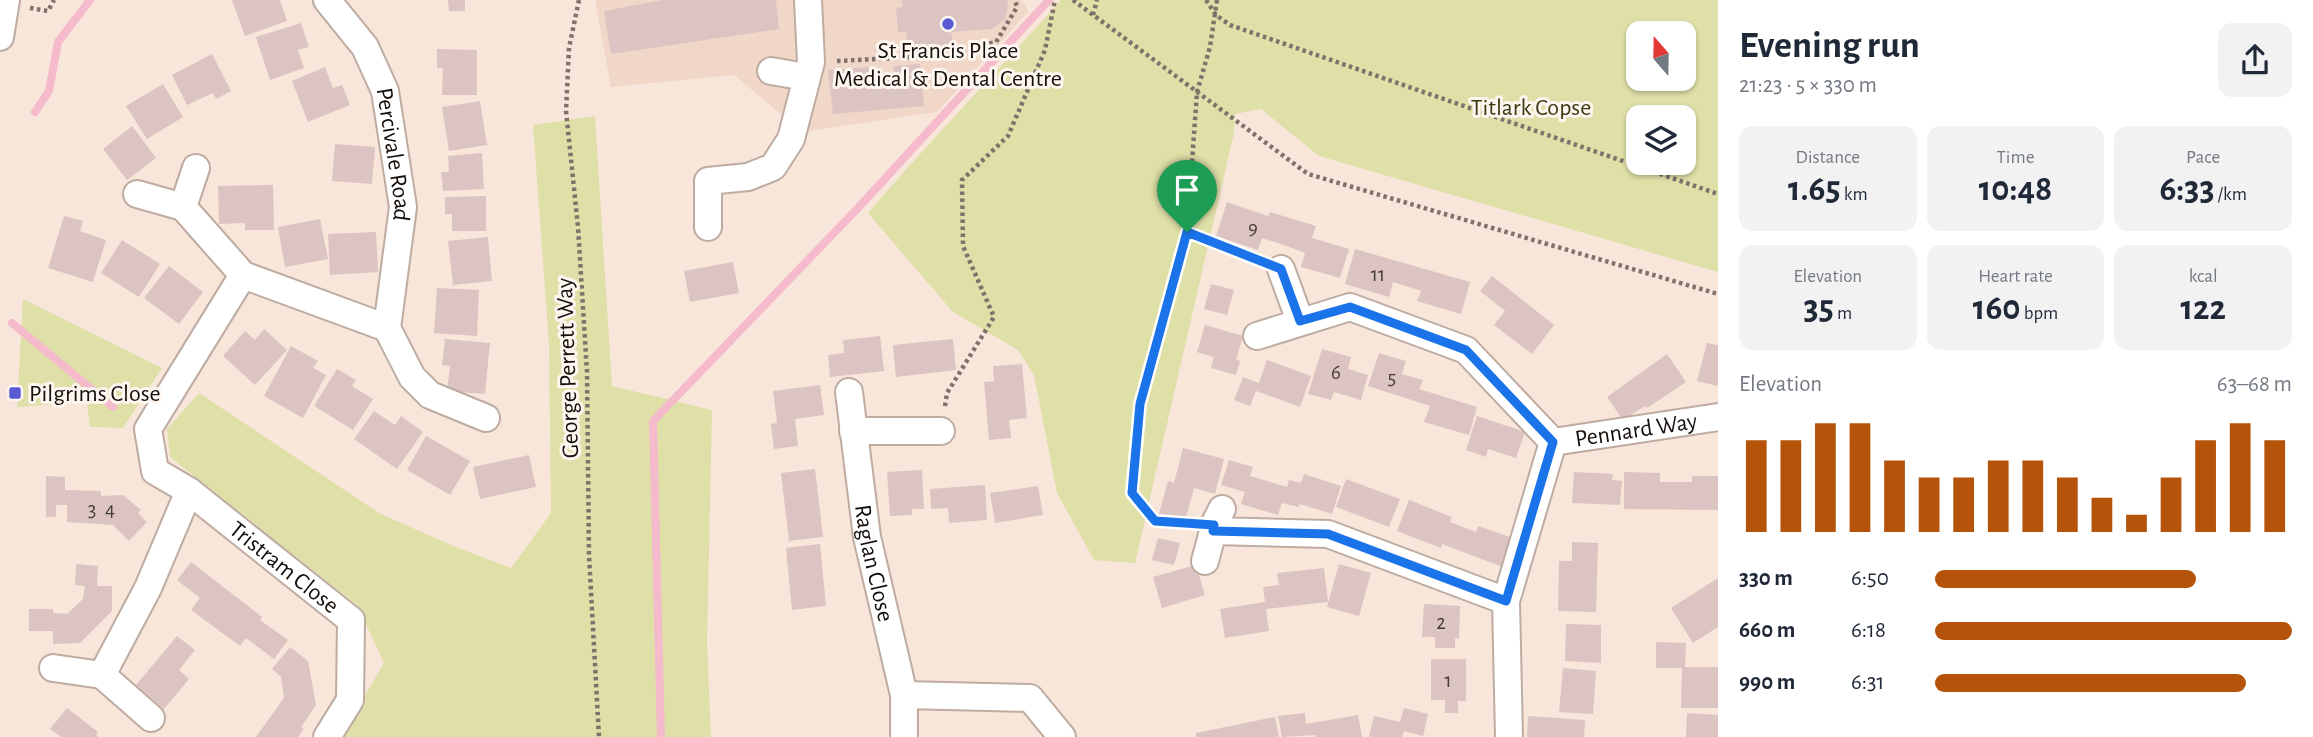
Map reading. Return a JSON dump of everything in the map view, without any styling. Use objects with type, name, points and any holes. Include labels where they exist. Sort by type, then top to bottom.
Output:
[{"type":"street","points":[[0,37],[6,0]]},
{"type":"street","name":"Percivale Road","points":[[327,0],[365,47],[385,91],[402,206],[387,328]]},
{"type":"street","points":[[708,227],[708,181],[748,177],[773,167],[791,139],[809,70],[808,0]]},
{"type":"street","points":[[771,71],[809,70]]},
{"type":"street","points":[[183,206],[196,168]]},
{"type":"street","points":[[137,194],[183,206],[243,275],[387,328],[412,377],[429,395],[486,418]]},
{"type":"street","points":[[1281,269],[1300,321]]},
{"type":"street","name":"Tristram Close","points":[[243,275],[148,429],[155,471],[190,491],[351,621],[350,700],[327,737]]},
{"type":"street","name":"Pennard Way","points":[[1257,336],[1350,307],[1466,350],[1553,442]]},
{"type":"street","name":"Raglan Close","points":[[849,392],[867,537],[904,695],[904,737]]},
{"type":"street","name":"Pennard Way","points":[[1553,442],[1718,416]]},
{"type":"street","points":[[853,431],[941,432]]},
{"type":"street","name":"Pennard Way","points":[[1509,737],[1506,601],[1553,442]]},
{"type":"street","points":[[102,675],[148,588],[190,491]]},
{"type":"street","points":[[1205,561],[1216,522],[1328,534],[1506,601]]},
{"type":"street","points":[[53,668],[102,675],[151,718]]},
{"type":"street","points":[[904,695],[1030,698],[1062,737]]},
{"type":"path","name":"George Perrett Way","points":[[579,0],[569,48],[566,111],[578,227],[587,372],[589,555],[599,737]]},
{"type":"path","points":[[809,70],[937,56],[996,42],[1017,8],[1015,0]]},
{"type":"path","points":[[941,432],[947,393],[994,317],[963,246],[962,180],[1008,136],[1045,50],[1055,0]]},
{"type":"path","points":[[1073,0],[1308,174],[1718,294]]},
{"type":"path","points":[[1093,15],[1097,0]]},
{"type":"path","points":[[1206,0],[1216,15],[1230,25],[1718,194]]},
{"type":"path","points":[[1216,522],[1155,521],[1132,493],[1140,404],[1187,232],[1197,92],[1210,47],[1217,0]]},
{"type":"path","points":[[1187,232],[1281,269]]},
{"type":"shaded area","points":[[595,0],[1021,0],[1029,11],[937,112],[802,132],[734,75],[611,87]]},
{"type":"green space","name":"Titlark Copse","points":[[1061,0],[1718,0],[1718,272],[1319,156],[1261,109],[1235,114],[1234,133],[1135,563],[1094,560],[1057,493],[1034,375],[1018,350],[953,312],[868,213]]},
{"type":"green space","points":[[595,116],[612,386],[712,410],[707,642],[711,737],[341,737],[384,663],[357,605],[170,457],[167,429],[199,393],[379,513],[511,568],[551,513],[549,344],[533,125]]},
{"type":"green space","points":[[23,299],[162,368],[123,428],[90,427],[87,402],[17,407]]},
{"type":"building","points":[[232,0],[280,0],[287,21],[245,36]]},
{"type":"building","points":[[448,0],[465,0],[465,11],[449,11]]},
{"type":"building","points":[[663,0],[776,0],[779,29],[611,54],[604,11]]},
{"type":"building","name":"St Francis Place Medical & Dental Centre","points":[[902,0],[1007,0],[1008,6],[1005,19],[992,29],[951,32],[954,47],[908,51],[906,31],[898,33],[896,8],[903,7]]},
{"type":"building","points":[[301,23],[309,47],[298,50],[304,68],[270,80],[256,37]]},
{"type":"building","points":[[437,49],[477,50],[477,95],[442,95],[443,68],[437,68]]},
{"type":"building","points":[[212,54],[231,91],[216,99],[213,93],[187,105],[172,75]]},
{"type":"building","points":[[920,64],[924,106],[833,114],[828,70],[871,67],[872,78],[895,75],[893,66]]},
{"type":"building","points":[[325,67],[333,88],[342,85],[350,105],[308,122],[292,81]]},
{"type":"building","points":[[163,84],[183,117],[147,139],[126,106]]},
{"type":"building","points":[[480,101],[487,145],[449,151],[442,107]]},
{"type":"building","points":[[132,126],[156,158],[127,180],[103,149]]},
{"type":"building","points":[[335,144],[375,147],[372,184],[332,181]]},
{"type":"building","points":[[482,153],[484,189],[443,191],[441,172],[449,172],[448,156]]},
{"type":"building","points":[[273,185],[274,230],[245,230],[245,223],[219,224],[218,186]]},
{"type":"building","points":[[486,196],[486,231],[452,231],[452,214],[445,214],[445,197]]},
{"type":"building","points":[[1227,202],[1268,216],[1270,212],[1316,226],[1312,238],[1349,249],[1340,278],[1301,267],[1305,253],[1281,244],[1262,238],[1258,250],[1216,236]]},
{"type":"building","points":[[64,216],[83,221],[80,231],[106,240],[93,282],[48,268]]},
{"type":"building","points":[[320,219],[328,259],[285,267],[278,227]]},
{"type":"building","points":[[376,232],[378,272],[330,275],[328,234]]},
{"type":"building","points":[[488,237],[492,281],[453,285],[448,241]]},
{"type":"building","points":[[122,240],[160,264],[139,297],[101,273]]},
{"type":"building","points":[[1355,249],[1470,282],[1461,314],[1417,301],[1421,291],[1393,282],[1389,297],[1345,284]]},
{"type":"building","points":[[733,262],[739,293],[690,302],[684,271]]},
{"type":"building","points":[[169,266],[203,292],[179,324],[144,298]]},
{"type":"building","points":[[1492,276],[1554,325],[1532,354],[1494,325],[1505,311],[1480,291]]},
{"type":"building","points":[[1211,284],[1234,290],[1227,315],[1204,309]]},
{"type":"building","points":[[437,288],[479,290],[477,336],[434,333]]},
{"type":"building","points":[[1205,325],[1243,336],[1236,360],[1240,361],[1236,375],[1211,368],[1214,357],[1197,352]]},
{"type":"building","points":[[264,329],[287,350],[255,385],[223,356],[245,331],[255,340]]},
{"type":"building","points":[[880,336],[884,371],[830,377],[828,355],[844,353],[843,340]]},
{"type":"building","points":[[445,339],[490,343],[485,394],[447,391],[450,366],[442,365]]},
{"type":"building","points":[[953,339],[956,370],[896,377],[893,345]]},
{"type":"building","points":[[1707,343],[1718,345],[1718,386],[1697,381]]},
{"type":"building","points":[[291,346],[318,361],[313,368],[326,375],[303,418],[264,396]]},
{"type":"building","points":[[1322,349],[1351,357],[1348,369],[1368,375],[1361,400],[1334,392],[1331,400],[1308,394]]},
{"type":"building","points":[[1379,353],[1406,361],[1402,374],[1423,380],[1419,389],[1477,407],[1469,435],[1424,422],[1430,406],[1368,386]]},
{"type":"building","points":[[1667,354],[1686,382],[1647,408],[1645,406],[1623,420],[1607,397]]},
{"type":"building","points":[[1267,360],[1311,376],[1300,407],[1256,391],[1250,406],[1234,400],[1243,377],[1259,383]]},
{"type":"building","points":[[1022,364],[1027,418],[1009,420],[1011,438],[989,440],[984,382],[994,381],[993,366]]},
{"type":"building","points":[[337,369],[356,380],[352,386],[373,399],[353,430],[314,406]]},
{"type":"building","points":[[820,385],[824,415],[795,419],[798,446],[774,449],[771,424],[777,423],[773,391]]},
{"type":"building","points":[[374,411],[395,425],[401,416],[423,432],[397,469],[354,439]]},
{"type":"building","points":[[1477,416],[1525,432],[1516,458],[1488,449],[1486,457],[1466,450]]},
{"type":"building","points":[[426,436],[470,461],[450,495],[407,470]]},
{"type":"building","points":[[1183,448],[1224,459],[1215,494],[1194,488],[1185,521],[1159,514],[1168,481],[1174,483]]},
{"type":"building","points":[[529,455],[536,487],[480,499],[473,467]]},
{"type":"building","points":[[1229,460],[1253,467],[1250,476],[1287,487],[1289,480],[1301,483],[1304,474],[1341,486],[1332,514],[1300,504],[1298,507],[1282,503],[1278,515],[1241,504],[1245,492],[1221,485]]},
{"type":"building","points":[[815,469],[823,537],[789,541],[781,473]]},
{"type":"building","points":[[922,470],[924,509],[912,509],[912,515],[890,516],[887,472]]},
{"type":"building","points":[[1574,472],[1613,474],[1612,480],[1622,481],[1620,505],[1572,503]]},
{"type":"building","points":[[1624,472],[1660,473],[1660,482],[1692,482],[1692,476],[1718,476],[1718,510],[1624,509]]},
{"type":"building","points":[[46,476],[65,477],[65,490],[101,491],[101,496],[123,495],[141,510],[138,513],[147,522],[129,541],[113,525],[67,522],[67,505],[56,505],[56,517],[46,517]]},
{"type":"building","points":[[1346,479],[1400,499],[1389,527],[1336,507]]},
{"type":"building","points":[[985,485],[987,520],[949,523],[948,508],[931,509],[930,489]]},
{"type":"building","points":[[1038,486],[1043,515],[995,523],[990,493]]},
{"type":"building","points":[[1409,500],[1452,517],[1450,522],[1476,532],[1478,526],[1513,538],[1503,567],[1442,544],[1441,548],[1397,531]]},
{"type":"building","points":[[1158,538],[1180,543],[1174,565],[1152,560]]},
{"type":"building","points":[[1572,542],[1598,543],[1596,612],[1558,611],[1559,561],[1572,561]]},
{"type":"building","points":[[820,544],[826,606],[792,610],[786,548]]},
{"type":"building","points":[[191,562],[288,640],[274,659],[246,638],[240,646],[191,610],[200,598],[177,580]]},
{"type":"building","points":[[76,564],[98,566],[97,586],[112,586],[112,611],[80,643],[53,644],[53,631],[29,631],[29,609],[53,609],[53,613],[67,614],[83,599],[85,586],[75,585]]},
{"type":"building","points":[[1339,564],[1371,573],[1359,616],[1327,607]]},
{"type":"building","points":[[1196,565],[1205,595],[1162,608],[1153,577]]},
{"type":"building","points":[[1324,568],[1328,602],[1266,609],[1269,631],[1225,638],[1220,609],[1265,602],[1263,587],[1279,585],[1277,573]]},
{"type":"building","points":[[1718,578],[1718,627],[1693,643],[1671,608]]},
{"type":"building","points":[[1424,604],[1460,606],[1459,639],[1455,638],[1455,648],[1435,648],[1435,637],[1422,637]]},
{"type":"building","points":[[1566,624],[1601,625],[1601,663],[1565,661]]},
{"type":"building","points":[[177,636],[195,650],[179,670],[189,679],[164,709],[136,685]]},
{"type":"building","points":[[1656,642],[1686,643],[1685,667],[1718,667],[1718,708],[1681,708],[1682,668],[1656,668]]},
{"type":"building","points":[[290,647],[308,661],[316,705],[301,727],[304,729],[298,737],[256,737],[284,698],[281,677],[272,669]]},
{"type":"building","points":[[1431,659],[1466,659],[1466,701],[1458,701],[1458,713],[1445,713],[1445,700],[1431,700]]},
{"type":"building","points":[[1563,668],[1596,671],[1593,714],[1559,712]]},
{"type":"building","points":[[67,708],[98,732],[98,737],[61,737],[50,729]]},
{"type":"building","points":[[1404,708],[1428,714],[1423,736],[1404,731],[1402,737],[1369,737],[1374,716],[1400,722]]},
{"type":"building","points":[[1305,713],[1306,724],[1358,715],[1362,737],[1282,737],[1278,716]]},
{"type":"building","points":[[1687,713],[1718,715],[1718,737],[1686,737]]},
{"type":"building","points":[[1528,716],[1585,720],[1584,737],[1527,737]]},
{"type":"building","points":[[1275,717],[1279,737],[1196,737],[1196,733]]},
{"type":"waterway","points":[[35,112],[49,91],[58,42],[90,0]]},
{"type":"waterway","points":[[661,737],[653,421],[858,208],[1049,0]]},
{"type":"waterway","points":[[12,323],[113,407]]},
{"type":"place","name":"St Francis Place Medical & Dental Centre","points":[[948,24]]},
{"type":"place","name":"Pilgrims Close","points":[[15,393]]},
{"type":"route","points":[[1187,232],[1281,269],[1300,321],[1350,307],[1466,350],[1553,442],[1506,601],[1328,534],[1213,531],[1214,525],[1155,521],[1132,493],[1140,404],[1187,232]]}]
